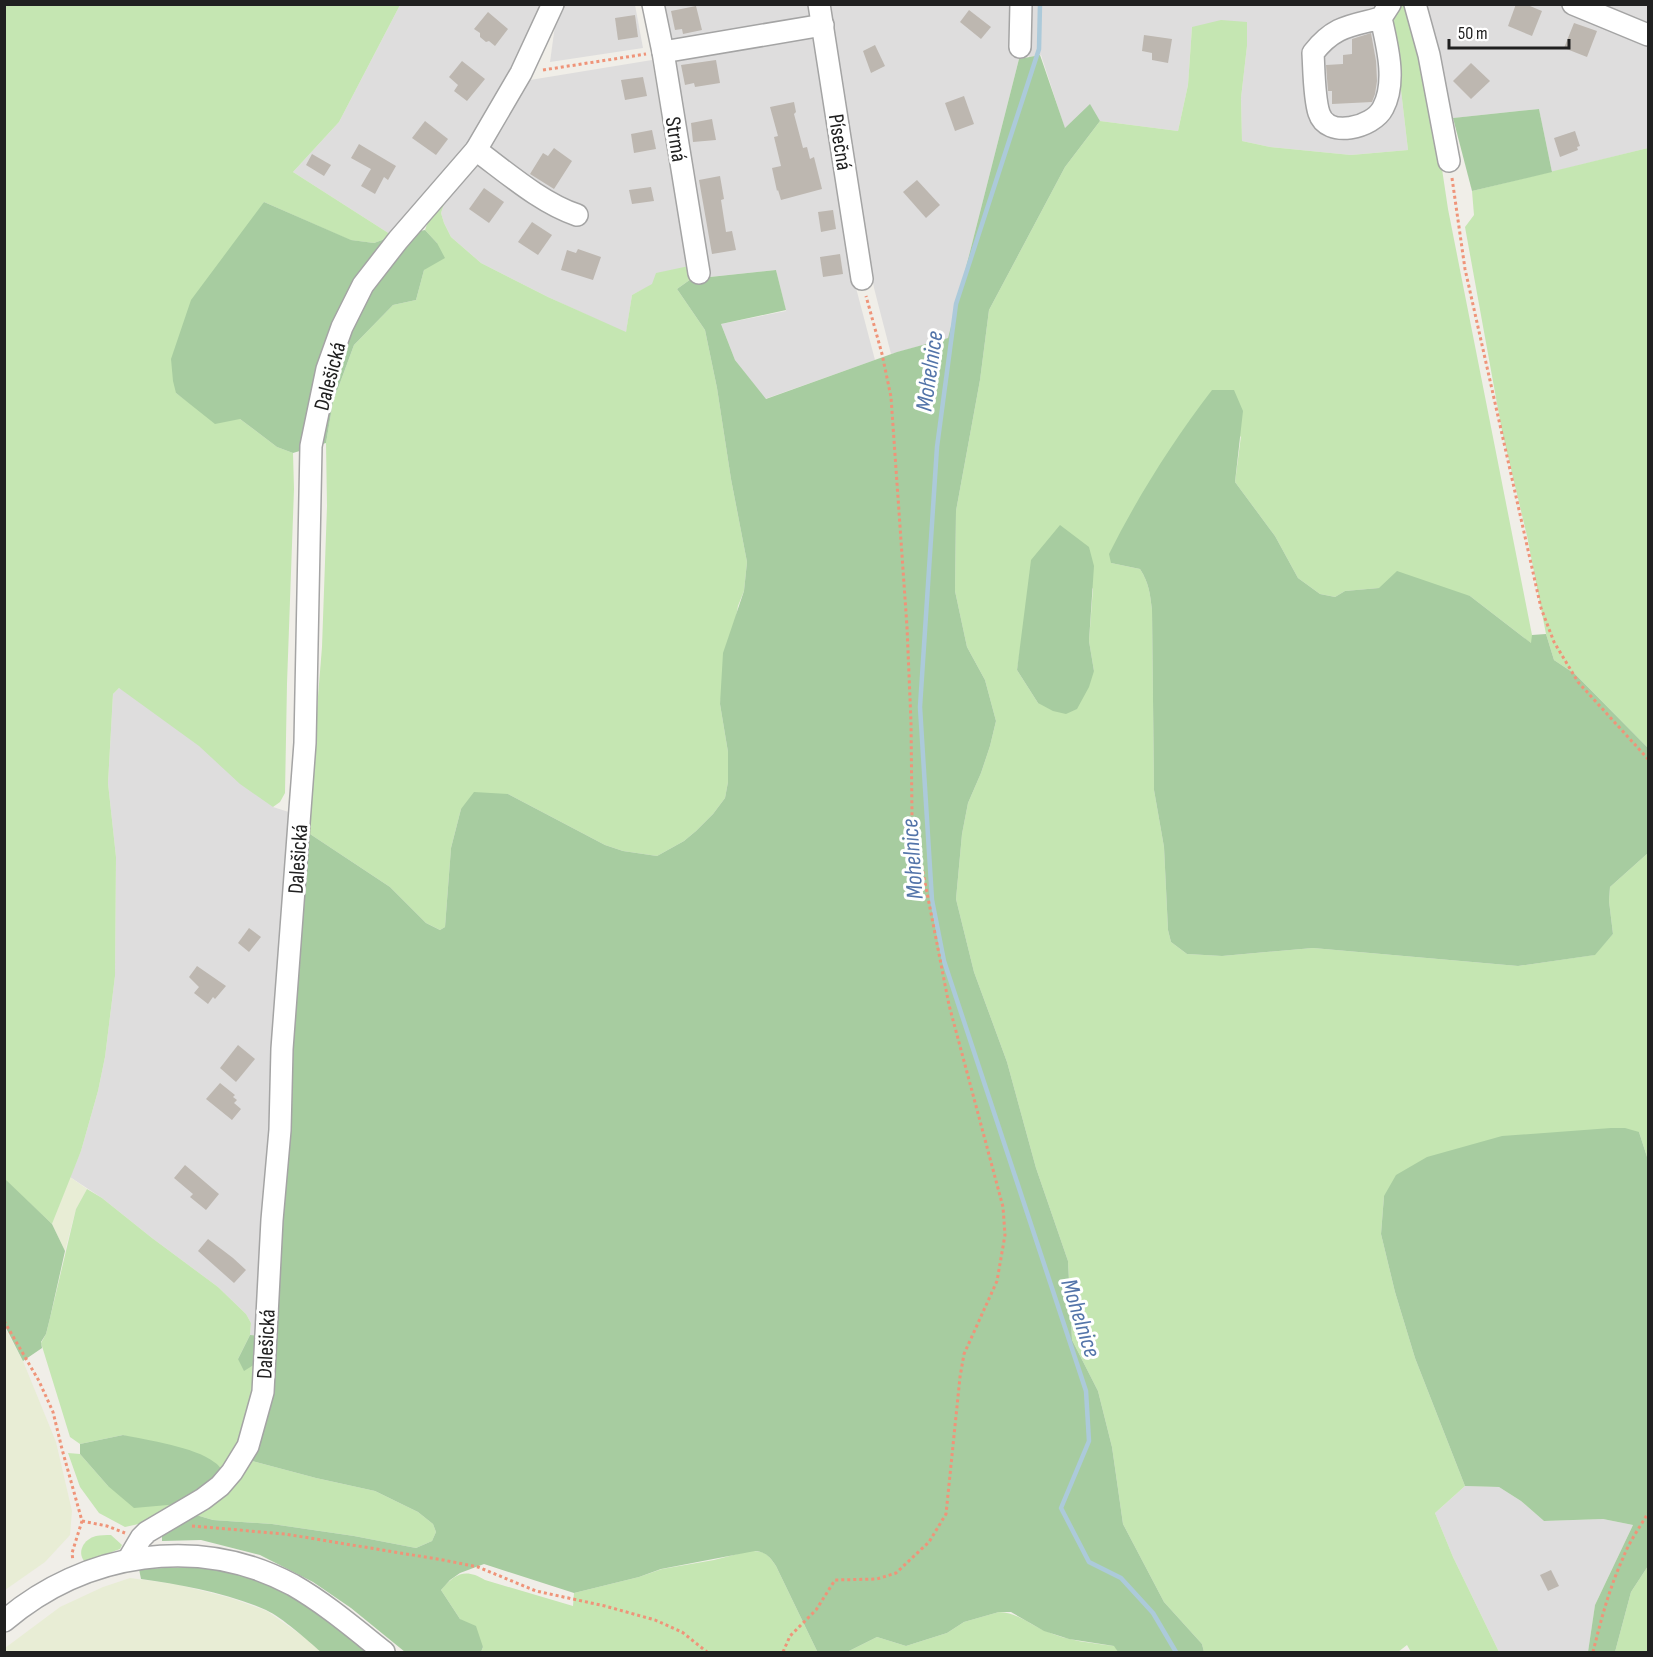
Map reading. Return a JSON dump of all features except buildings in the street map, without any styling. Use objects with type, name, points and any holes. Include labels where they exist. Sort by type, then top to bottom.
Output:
[{"type":"street","name":"Dalešická","points":[[128,1560],[147,1532],[203,1499],[220,1486],[232,1472],[248,1446],[263,1392],[272,1220],[280,1130],[282,1049],[305,743],[311,446],[327,369],[342,327],[363,285],[398,240],[476,150],[521,73],[553,4]]},
{"type":"street","name":"Strmá","points":[[652,4],[663,52],[699,273]]},
{"type":"street","points":[[1020,48],[1021,4]]},
{"type":"street","points":[[1415,4],[1429,56],[1449,161]]},
{"type":"street","points":[[1573,4],[1648,35]]},
{"type":"street","points":[[1385,11],[1389,89],[1383,109],[1369,122],[1359,126],[1340,128],[1327,124],[1319,114],[1313,53],[1323,40],[1340,28],[1385,11]]},
{"type":"street","points":[[663,52],[821,15]]},
{"type":"street","name":"Písečná","points":[[821,15],[862,279]]},
{"type":"street","points":[[476,150],[549,202],[564,211],[577,215]]},
{"type":"street","points":[[4,1621],[21,1606],[97,1568],[128,1560],[172,1555],[219,1558],[268,1574],[314,1598],[384,1653]]},
{"type":"path","points":[[521,73],[663,52]]},
{"type":"path","points":[[1449,161],[1465,269],[1541,608],[1554,642],[1578,682],[1648,759]]},
{"type":"path","points":[[783,1653],[790,1636],[816,1610],[835,1580],[877,1579],[896,1573],[929,1542],[946,1514],[964,1354],[997,1281],[1005,1235],[1003,1207],[949,1005],[912,816],[907,627],[891,397],[862,279]]},
{"type":"path","points":[[4,1321],[39,1381],[53,1412],[82,1521],[72,1553],[75,1578]]},
{"type":"path","points":[[1593,1653],[1610,1588],[1624,1555],[1648,1513]]},
{"type":"path","points":[[82,1521],[107,1526],[141,1538]]},
{"type":"path","points":[[161,1524],[285,1534],[478,1567],[536,1591],[655,1620],[682,1632],[707,1653]]},
{"type":"shaded area","points":[[400,5],[542,5],[508,77],[470,143],[393,236],[293,172],[339,122]]},
{"type":"shaded area","points":[[561,5],[635,5],[643,48],[550,62],[556,18]]},
{"type":"shaded area","points":[[661,5],[809,5],[811,17],[669,42]]},
{"type":"shaded area","points":[[828,5],[1014,5],[1015,45],[1019,59],[948,338],[891,354],[874,288]]},
{"type":"shaded area","points":[[1032,5],[1378,5],[1397,56],[1408,150],[1351,155],[1270,147],[1242,141],[1241,98],[1247,46],[1192,27],[1188,85],[1178,131],[1100,121],[1090,105],[1065,129],[1041,55],[1029,57]]},
{"type":"shaded area","points":[[1422,5],[1559,5],[1648,42],[1648,148],[1552,172],[1539,109],[1453,118]]},
{"type":"shaded area","points":[[1594,5],[1648,5],[1648,24]]},
{"type":"shaded area","points":[[814,33],[855,284],[875,360],[765,399],[735,360],[721,324],[786,311],[776,270],[709,277],[672,58]]},
{"type":"shaded area","points":[[652,60],[689,266],[632,295],[626,333],[481,263],[451,237],[441,213],[444,204],[480,159],[530,80]]},
{"type":"shaded area","points":[[150,653],[273,807],[295,814],[260,1336],[250,1335],[251,1323],[246,1314],[218,1287],[102,1198],[70,1177],[81,1151],[98,1091],[105,1057],[115,976],[116,857],[108,783],[113,694],[119,688],[121,689]]},
{"type":"shaded area","points":[[1465,1486],[1499,1487],[1521,1501],[1544,1521],[1603,1519],[1633,1525],[1595,1605],[1588,1652],[1499,1652],[1453,1557],[1435,1513]]},
{"type":"green space","points":[[4,5],[400,5],[339,122],[293,172],[393,236],[374,243],[350,240],[264,202],[176,393],[195,407],[240,419],[277,447],[293,453],[294,489],[285,793],[280,802],[273,807],[240,784],[199,746],[119,688],[113,694],[108,783],[116,857],[115,976],[105,1057],[98,1091],[81,1151],[52,1224],[4,1179]]},
{"type":"green space","points":[[1398,5],[1408,5],[1439,149],[1448,209],[1532,644],[1470,596],[1379,588],[1345,591],[1335,597],[1320,594],[1298,578],[1275,536],[1235,482],[1241,436],[1111,563],[1140,569],[1151,598],[1154,790],[1164,847],[1168,930],[1171,942],[1187,954],[1222,956],[1313,948],[1518,966],[1594,955],[1613,934],[1609,901],[1610,887],[1648,853],[1648,1160],[1639,1132],[1384,1196],[1381,1234],[1395,1292],[1415,1358],[1465,1486],[1435,1513],[1453,1557],[1499,1652],[1411,1652],[1407,1645],[1398,1652],[1204,1652],[1202,1644],[1164,1602],[1123,1524],[1112,1447],[1098,1391],[1072,1340],[1068,1261],[1036,1168],[1007,1062],[974,972],[956,899],[962,834],[968,803],[981,773],[996,721],[985,680],[967,647],[955,591],[956,511],[980,380],[989,310],[1065,167],[1100,121],[1178,131],[1188,85],[1192,27],[1221,20],[1247,22],[1247,46],[1241,98],[1242,141],[1270,147],[1351,155],[1408,150],[1397,56],[1390,27]],"holes":[[[1093,588],[1089,641],[1094,671],[1038,703],[1017,670],[1023,632]]]},
{"type":"green space","points":[[1040,55],[1065,128],[1090,104],[1100,121],[1065,167],[989,310],[980,380],[956,511],[955,591],[967,647],[985,680],[996,721],[981,773],[968,803],[962,834],[956,899],[974,972],[1007,1062],[1036,1168],[1068,1261],[1072,1340],[1098,1391],[1112,1447],[1123,1524],[1164,1602],[1202,1644],[1204,1652],[1118,1652],[1114,1646],[1069,1639],[1044,1631],[1011,1612],[999,1612],[964,1622],[947,1633],[906,1646],[877,1637],[847,1652],[819,1652],[776,1566],[762,1552],[755,1551],[661,1569],[639,1577],[574,1593],[484,1564],[460,1573],[441,1590],[460,1619],[476,1626],[483,1647],[481,1652],[405,1652],[351,1608],[313,1582],[260,1555],[201,1540],[162,1541],[162,1533],[196,1515],[213,1520],[272,1524],[354,1536],[416,1548],[432,1541],[436,1532],[433,1524],[418,1512],[375,1491],[248,1460],[271,1398],[307,832],[390,887],[426,923],[440,930],[445,927],[451,848],[461,809],[474,792],[508,794],[605,845],[623,851],[657,856],[684,841],[713,814],[725,798],[728,782],[728,752],[720,704],[723,653],[744,591],[747,562],[705,330],[677,289],[691,279],[776,270],[786,310],[721,324],[735,360],[766,399],[897,352],[948,338],[1019,59]]},
{"type":"green space","points":[[1539,109],[1552,172],[1472,191],[1453,118]]},
{"type":"green space","points":[[1648,148],[1648,748],[1575,674],[1554,660],[1546,634],[1527,536],[1502,431],[1465,227],[1474,215],[1472,191]]},
{"type":"green space","points":[[264,202],[351,240],[374,243],[393,236],[425,230],[437,243],[445,258],[424,270],[416,300],[393,305],[354,345],[333,402],[326,443],[293,453],[277,447],[240,419],[215,424],[176,393],[173,381],[171,359],[191,300]]},
{"type":"green space","points":[[444,204],[441,213],[451,237],[481,263],[548,297],[626,332],[632,295],[652,284],[656,273],[689,266],[691,279],[677,289],[705,330],[747,562],[744,591],[738,606],[720,704],[728,752],[728,782],[725,798],[713,814],[684,841],[657,856],[623,851],[605,845],[508,794],[461,809],[451,848],[445,927],[440,930],[426,923],[390,887],[307,832],[322,647],[327,506],[326,443],[333,402],[354,345],[393,305],[416,300],[424,270],[437,243],[425,230],[430,216]]},
{"type":"green space","points":[[1212,390],[1234,390],[1243,411],[1235,482],[1275,536],[1298,578],[1320,594],[1335,597],[1345,591],[1379,588],[1397,571],[1470,596],[1531,643],[1532,635],[1546,634],[1554,660],[1575,674],[1648,748],[1648,853],[1610,887],[1609,901],[1613,934],[1595,955],[1518,966],[1313,948],[1222,956],[1187,954],[1171,942],[1168,930],[1164,847],[1154,790],[1151,598],[1140,569],[1111,563],[1109,554],[1157,469]]},
{"type":"green space","points":[[1060,525],[1089,547],[1094,566],[1089,641],[1094,671],[1089,687],[1077,709],[1066,714],[1053,711],[1038,703],[1017,670],[1031,560]]},
{"type":"green space","points":[[1625,1128],[1639,1132],[1648,1160],[1648,1566],[1631,1592],[1615,1652],[1588,1652],[1595,1605],[1633,1525],[1603,1519],[1544,1521],[1521,1501],[1499,1487],[1465,1486],[1415,1358],[1395,1292],[1381,1234],[1384,1196],[1396,1175],[1427,1157],[1502,1136]]},
{"type":"green space","points":[[70,1177],[87,1189],[76,1209],[65,1251],[52,1224]]},
{"type":"green space","points":[[5,1179],[52,1224],[65,1251],[46,1334],[41,1342],[42,1348],[23,1361],[5,1326]]},
{"type":"green space","points":[[87,1189],[218,1287],[246,1314],[251,1323],[250,1335],[238,1359],[257,1363],[249,1431],[224,1472],[123,1435],[80,1444],[70,1437],[41,1343],[46,1334],[76,1209]]},
{"type":"green space","points":[[4,1326],[23,1361],[56,1442],[72,1511],[70,1535],[45,1562],[5,1590]]},
{"type":"green space","points":[[250,1335],[260,1336],[257,1363],[244,1371],[238,1359]]},
{"type":"green space","points":[[123,1435],[195,1452],[215,1463],[224,1472],[179,1504],[134,1508],[108,1486],[80,1454],[80,1444]]},
{"type":"green space","points":[[68,1453],[80,1454],[108,1486],[179,1504],[152,1521],[125,1527],[99,1513],[80,1487]]},
{"type":"green space","points":[[248,1460],[375,1491],[418,1512],[433,1524],[436,1532],[432,1541],[416,1548],[354,1536],[272,1524],[213,1520],[196,1515]]},
{"type":"green space","points":[[111,1535],[122,1545],[120,1549],[85,1562],[81,1550],[85,1543],[96,1536]]},
{"type":"green space","points":[[749,1551],[765,1554],[776,1566],[819,1652],[481,1652],[483,1647],[460,1619],[441,1590],[456,1576],[466,1573],[573,1606],[574,1593],[662,1569]]},
{"type":"green space","points":[[215,1566],[256,1577],[305,1598],[374,1652],[321,1652],[266,1610],[205,1590],[141,1579],[139,1569]]},
{"type":"green space","points":[[1648,1566],[1648,1652],[1615,1652],[1631,1592]]},
{"type":"green space","points":[[130,1578],[176,1584],[231,1598],[267,1611],[307,1639],[321,1652],[5,1652],[5,1648],[60,1607],[103,1587]]},
{"type":"green space","points":[[999,1612],[1018,1617],[1063,1637],[1115,1646],[1118,1652],[847,1652],[877,1637],[906,1646],[947,1633],[964,1622]]},
{"type":"waterway","name":"Mohelnice","points":[[1040,4],[1039,49],[956,304],[937,447],[920,707],[932,900],[944,961],[1086,1391],[1089,1441],[1061,1508],[1089,1562],[1121,1578],[1153,1613],[1176,1652]]}]
